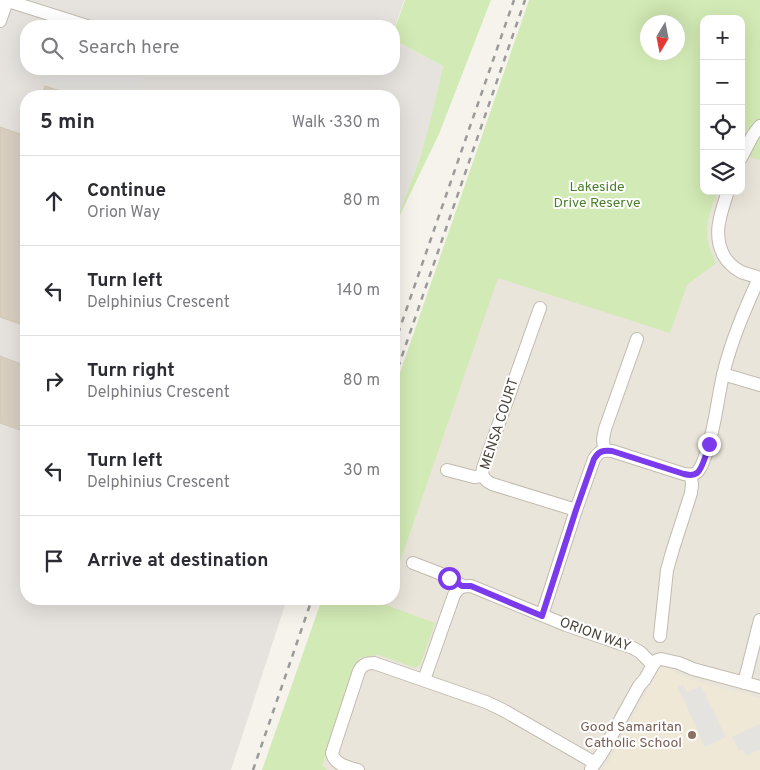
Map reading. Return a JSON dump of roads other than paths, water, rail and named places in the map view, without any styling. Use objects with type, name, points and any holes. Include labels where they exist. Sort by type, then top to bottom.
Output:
[{"type":"street","points":[[0,21],[6,0],[68,20]]},
{"type":"street","points":[[745,151],[760,126]]},
{"type":"street","points":[[542,616],[576,510],[594,459],[598,453],[604,450],[612,451],[691,475],[697,473],[701,466],[709,444],[723,374],[744,311],[759,278],[740,272],[733,267],[726,260],[718,242],[718,222],[727,195]]},
{"type":"street","name":"MENSA COURT","points":[[540,308],[483,468],[483,476],[486,481],[492,484],[576,510]]},
{"type":"street","points":[[604,450],[603,439],[605,429],[637,340]]},
{"type":"street","points":[[723,374],[760,385]]},
{"type":"street","points":[[447,470],[474,477],[483,476]]},
{"type":"street","points":[[660,636],[664,589],[673,549],[691,493],[691,475]]},
{"type":"street","name":"ORION WAY","points":[[413,563],[439,573],[462,586],[471,586],[542,616],[633,648],[640,652],[650,663]]},
{"type":"street","points":[[424,680],[454,595],[462,586]]},
{"type":"street","points":[[744,683],[760,620]]},
{"type":"street","points":[[358,770],[340,764],[333,758],[332,753],[353,688],[362,666],[368,663],[374,663],[486,702],[503,710],[593,766],[639,686],[645,679],[650,663],[666,659],[692,669],[760,687]]},
{"type":"railway","points":[[400,328],[514,0]]},
{"type":"railway","points":[[400,362],[525,0]]},
{"type":"railway","points":[[253,770],[310,605]]},
{"type":"place","name":"Good Samaritan Catholic School","points":[[692,735]]},
{"type":"park label","name":"Lakeside Drive Reserve","points":[[597,196]]}]
